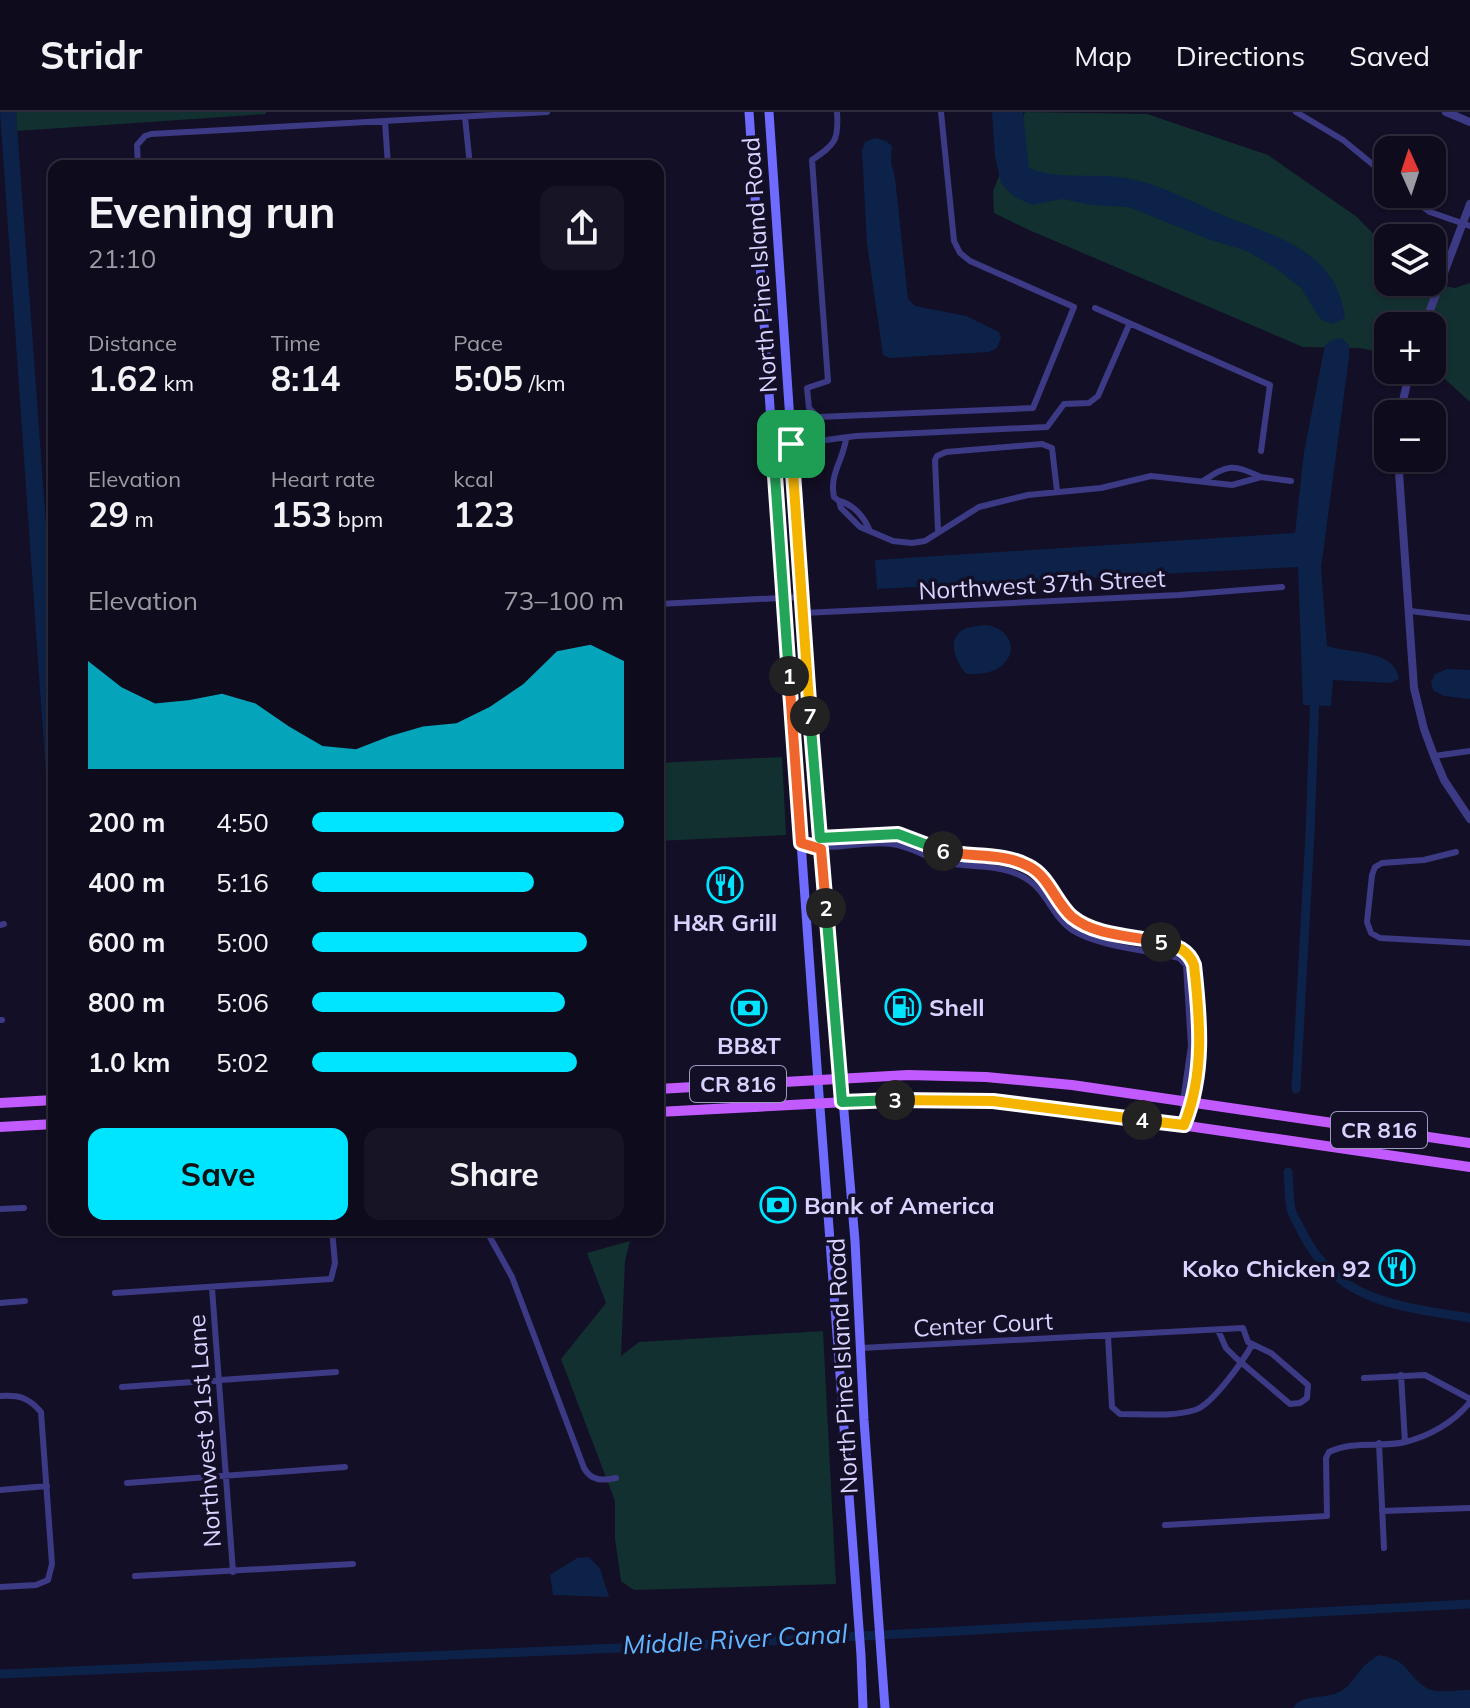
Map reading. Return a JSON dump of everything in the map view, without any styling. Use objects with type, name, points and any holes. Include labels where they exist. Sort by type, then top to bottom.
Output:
[{"type":"main road","name":"North Pine Island Road","points":[[749,112],[819,1104],[859,1616],[863,1708]]},
{"type":"main road","name":"North Pine Island Road","points":[[769,112],[820,838],[854,1224],[864,1420],[885,1708]]},
{"type":"main road","name":"CR 816","points":[[664,1089],[908,1075],[986,1077],[1072,1085],[1470,1143]]},
{"type":"main road","points":[[0,1103],[48,1100]]},
{"type":"main road","name":"CR 816","points":[[664,1112],[842,1102],[993,1101],[1184,1125],[1470,1167]]},
{"type":"main road","points":[[0,1127],[48,1124]]},
{"type":"street","points":[[138,160],[137,145],[140,140],[160,133],[547,112]]},
{"type":"street","name":"North Pine Island Road","points":[[837,112],[839,132],[834,143],[812,160],[828,381],[807,388],[809,408],[818,417],[1033,408],[1074,307],[970,261],[960,253],[954,241],[950,217],[941,112]]},
{"type":"street","points":[[1296,112],[1343,140],[1374,165]]},
{"type":"street","points":[[1446,112],[1470,122]]},
{"type":"street","points":[[465,117],[469,160]]},
{"type":"street","points":[[385,121],[388,160]]},
{"type":"street","points":[[1430,312],[1466,225],[1470,204]]},
{"type":"street","points":[[1424,208],[1466,225]]},
{"type":"street","points":[[1095,308],[1270,385],[1261,451]]},
{"type":"street","points":[[773,447],[856,436],[1047,427],[1064,404],[1089,403],[1098,396],[1129,325]]},
{"type":"street","points":[[846,439],[844,454],[836,465],[832,479],[834,497],[848,503],[866,520],[869,529],[893,541],[912,543],[925,541],[979,507],[1057,491],[1101,488],[1151,476],[1232,485],[1261,477]]},
{"type":"street","points":[[938,530],[935,460],[946,452],[1042,444],[1052,448],[1055,454],[1057,491]]},
{"type":"street","points":[[1202,481],[1228,466],[1238,466],[1261,477],[1291,481]]},
{"type":"street","points":[[1399,472],[1414,688],[1424,729],[1444,780],[1470,819]]},
{"type":"street","name":"Northwest 37th Street","points":[[803,613],[1179,595],[1282,587]]},
{"type":"street","points":[[664,604],[802,597]]},
{"type":"street","points":[[1410,611],[1470,618]]},
{"type":"street","points":[[1434,756],[1470,751]]},
{"type":"street","points":[[801,843],[820,838],[898,834],[947,852],[1016,862],[1041,875],[1072,916],[1088,927],[1180,948],[1191,956],[1200,1046],[1184,1125]]},
{"type":"street","points":[[801,843],[821,849],[895,844],[945,863],[985,866],[1017,874],[1036,884],[1072,929],[1096,939],[1179,958],[1186,965],[1191,1046],[1188,1102]]},
{"type":"street","points":[[1456,852],[1424,860],[1382,863],[1375,867],[1367,922],[1371,933],[1380,938],[1470,943]]},
{"type":"street","points":[[1164,954],[1180,948]]},
{"type":"street","points":[[0,1209],[24,1208]]},
{"type":"street","points":[[115,1293],[331,1279],[335,1263],[333,1236]]},
{"type":"street","points":[[489,1236],[512,1277],[587,1474],[598,1480],[616,1478]]},
{"type":"street","name":"Northwest 91st Lane","points":[[212,1288],[233,1572]]},
{"type":"street","points":[[0,1303],[25,1301]]},
{"type":"street","name":"Center Court","points":[[861,1348],[1243,1328],[1248,1342],[1271,1353],[1308,1385],[1307,1398],[1290,1404],[1226,1348],[1218,1330]]},
{"type":"street","points":[[1108,1336],[1112,1407],[1120,1414],[1177,1414],[1199,1409],[1242,1362],[1252,1345]]},
{"type":"street","points":[[122,1387],[336,1372]]},
{"type":"street","points":[[1401,1375],[1405,1442]]},
{"type":"street","points":[[1165,1525],[1327,1516],[1326,1458],[1329,1452],[1349,1445],[1405,1442],[1442,1427],[1470,1400],[1425,1375],[1364,1378]]},
{"type":"street","points":[[0,1396],[19,1395],[32,1402],[41,1412],[52,1564],[48,1580],[36,1585],[0,1587]]},
{"type":"street","points":[[1379,1443],[1384,1548]]},
{"type":"street","points":[[127,1483],[345,1467]]},
{"type":"street","points":[[0,1490],[47,1486]]},
{"type":"street","points":[[1382,1511],[1470,1508]]},
{"type":"street","points":[[135,1576],[353,1564]]},
{"type":"green space","points":[[16,112],[266,112],[266,114],[17,131]]},
{"type":"green space","points":[[1025,112],[1147,114],[1268,155],[1357,217],[1374,235],[1374,296],[1446,296],[1446,286],[1455,288],[1470,283],[1470,402],[1446,380],[1446,312],[1374,312],[1374,351],[1303,347],[994,213],[993,191]]},
{"type":"green space","points":[[782,757],[786,835],[664,841],[664,763]]},
{"type":"green space","points":[[630,1241],[625,1261],[621,1356],[639,1342],[823,1331],[836,1584],[634,1590],[621,1581],[615,1539],[615,1501],[561,1359],[606,1303],[587,1253]]},
{"type":"water","points":[[0,112],[16,112],[48,552],[48,804]]},
{"type":"water","points":[[992,112],[1023,112],[1029,168],[1052,174],[1114,176],[1148,183],[1295,246],[1313,258],[1328,274],[1339,293],[1345,318],[1333,324],[1321,320],[1301,288],[1247,251],[1129,207],[1092,205],[1062,199],[1032,205],[1013,196],[1001,183],[995,157]]},
{"type":"water","points":[[875,138],[892,146],[891,162],[908,299],[915,306],[966,316],[999,332],[1001,338],[997,348],[989,352],[890,358],[883,355],[867,244],[862,150],[865,142]]},
{"type":"water","points":[[1342,338],[1349,345],[1349,357],[1321,568],[1327,646],[1381,657],[1396,669],[1399,679],[1390,683],[1333,680],[1331,706],[1303,705],[1298,567],[877,589],[875,560],[1295,533],[1304,452],[1325,345]]},
{"type":"water","points":[[986,625],[1006,635],[1010,641],[1010,654],[996,669],[967,674],[955,654],[954,642],[960,632]]},
{"type":"water","points":[[1447,669],[1470,670],[1470,699],[1444,696],[1433,690],[1431,682],[1435,674]]},
{"type":"water","points":[[589,1557],[600,1569],[609,1597],[553,1595],[550,1575],[577,1558]]},
{"type":"water","points":[[1379,1655],[1402,1664],[1418,1682],[1430,1689],[1470,1690],[1470,1708],[1293,1708],[1302,1700],[1341,1691],[1366,1664]]},
{"type":"waterway","points":[[1296,1089],[1315,693]]},
{"type":"waterway","points":[[1288,1172],[1293,1215],[1316,1256],[1333,1274],[1373,1297],[1470,1318]]},
{"type":"waterway","name":"Middle River Canal","points":[[0,1674],[690,1645],[1470,1604]]},
{"type":"place","name":"H&R Grill","points":[[725,885]]},
{"type":"place","name":"Shell","points":[[903,1007]]},
{"type":"place","name":"BB&T","points":[[749,1008]]},
{"type":"place","name":"Bank of America","points":[[778,1205]]},
{"type":"place","name":"Koko Chicken 92","points":[[1397,1268]]},
{"type":"route","points":[[791,444],[820,838],[898,834],[947,852],[1016,862],[1041,875],[1072,916],[1088,927],[1171,945],[1191,956],[1200,1046],[1193,1102],[1184,1125],[993,1101],[903,1099],[842,1102],[821,849],[801,843],[773,447],[791,444]]}]
